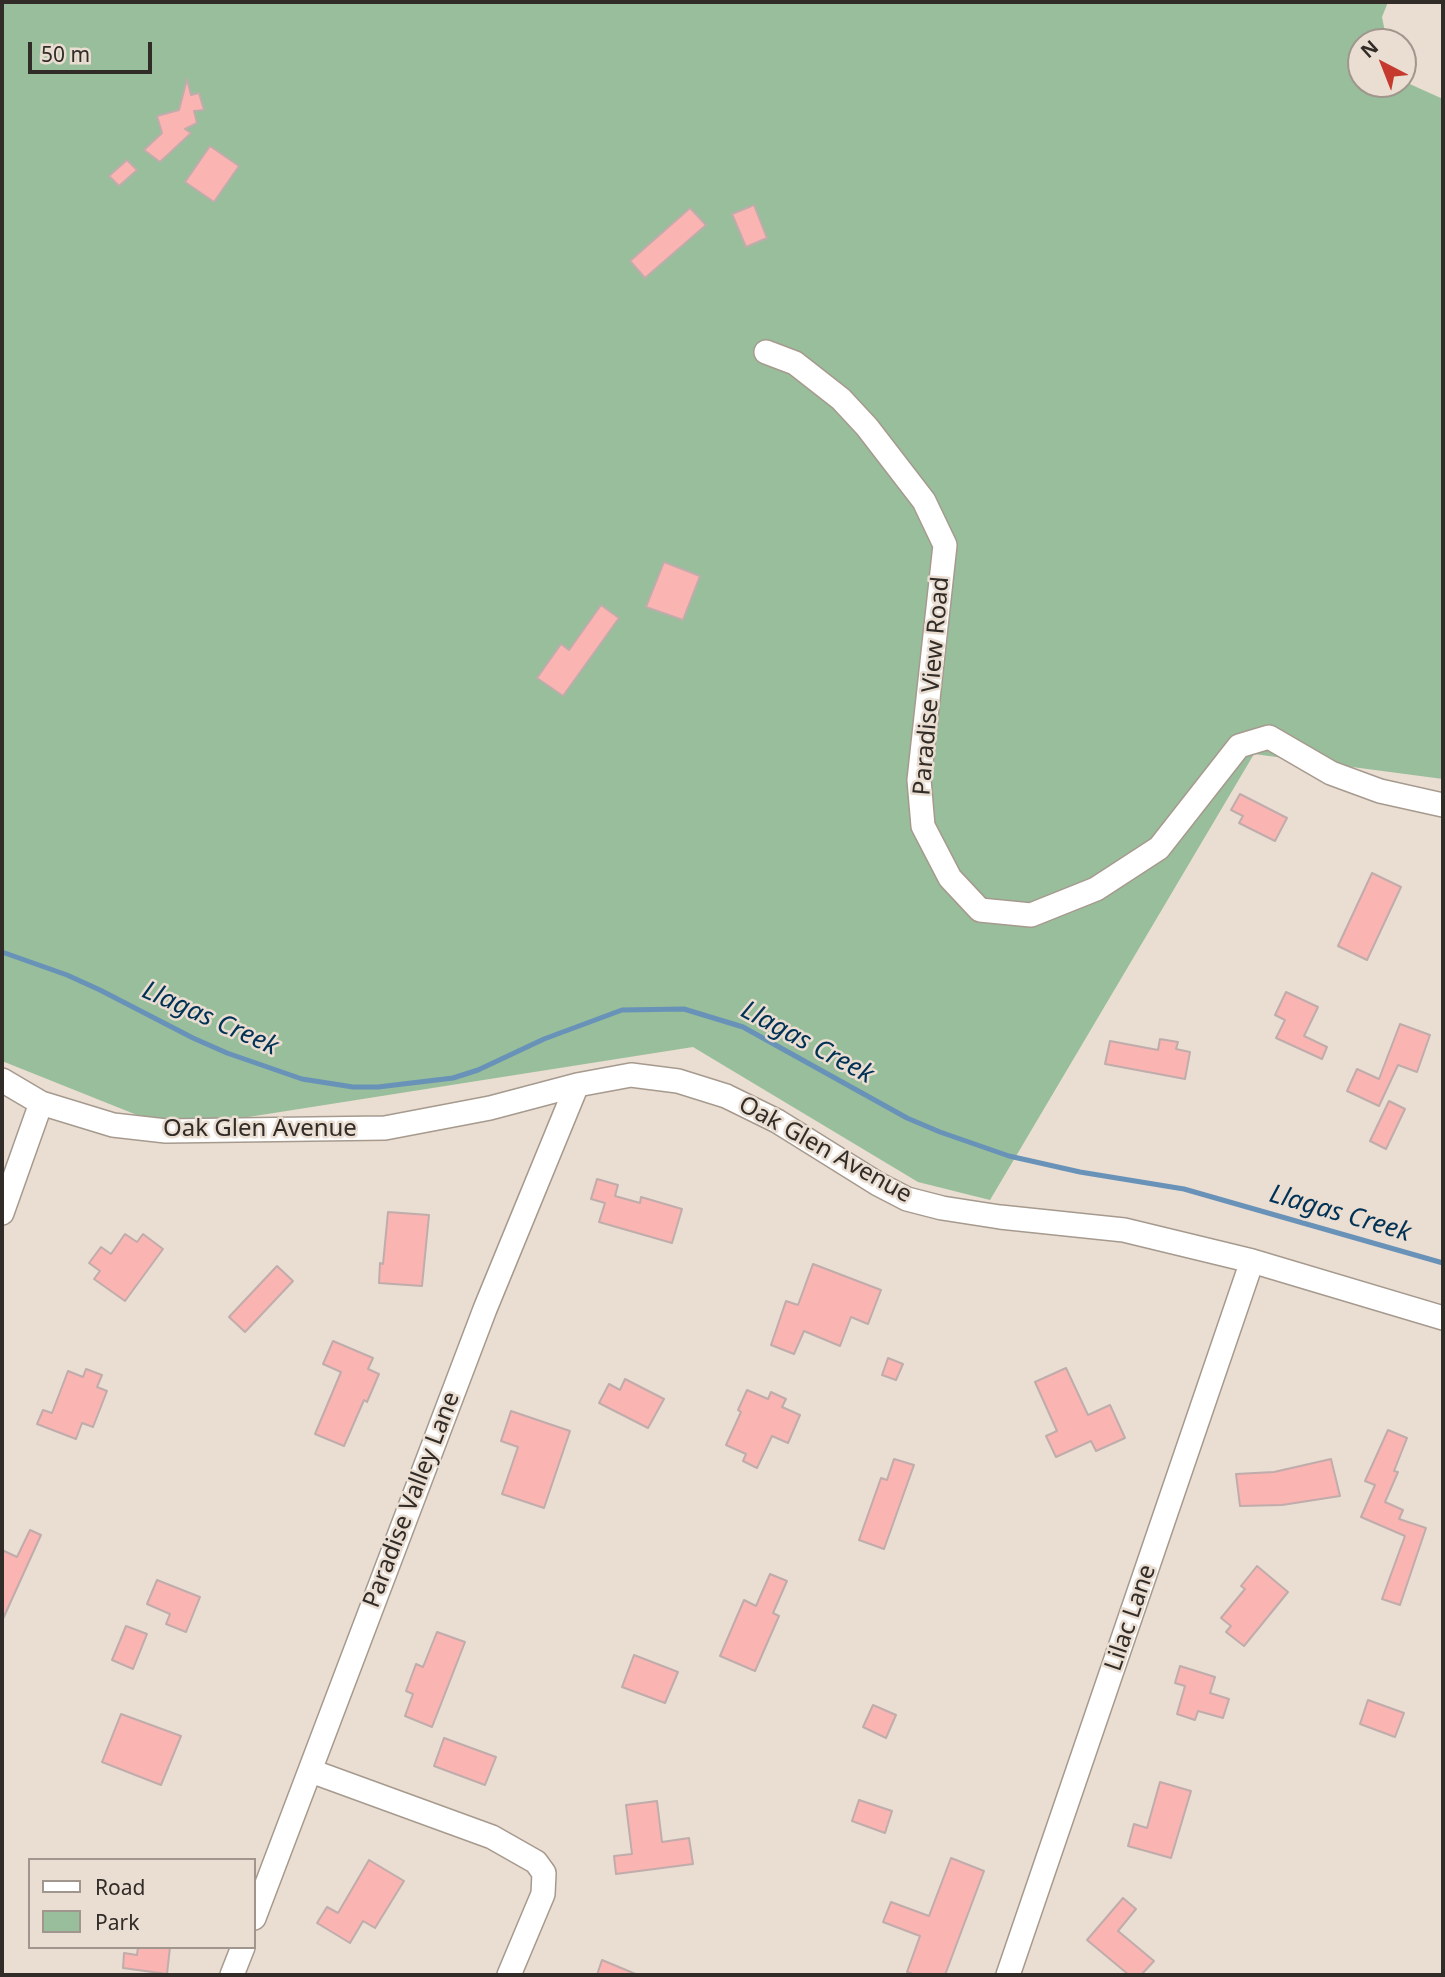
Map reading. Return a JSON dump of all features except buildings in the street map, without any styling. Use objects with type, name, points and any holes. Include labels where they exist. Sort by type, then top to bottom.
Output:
[{"type":"street","name":"Paradise View Road","points":[[766,352],[795,363],[841,399],[867,427],[924,501],[945,545],[919,780],[923,826],[950,878],[980,910],[1031,915],[1096,889],[1159,848],[1239,746],[1269,737],[1331,773],[1380,792],[1443,805]]},
{"type":"street","name":"Oak Glen Avenue","points":[[2,1080],[41,1103],[113,1125],[166,1131],[385,1128],[490,1108],[631,1074],[678,1081],[726,1096],[777,1121],[907,1199],[942,1208],[1000,1217],[1124,1230],[1252,1261],[1443,1318]]},
{"type":"street","name":"Paradise Valley Lane","points":[[256,1913],[481,1320],[577,1085]]},
{"type":"street","points":[[2,1213],[41,1103]]},
{"type":"street","name":"Lilac Lane","points":[[1008,1975],[1252,1261]]},
{"type":"street","points":[[311,1771],[492,1836],[536,1862],[544,1873],[543,1894],[509,1975]]},
{"type":"street","points":[[232,1975],[242,1949]]},
{"type":"green space","points":[[2,2],[1388,2],[1382,17],[1384,28],[1347,28],[1347,98],[1417,98],[1417,87],[1443,99],[1443,779],[1254,754],[990,1200],[918,1182],[693,1047],[172,1129],[2,1061]]},
{"type":"waterway","name":"Llagas Creek","points":[[2,952],[67,975],[227,1053],[302,1079],[353,1087],[378,1087],[453,1078],[478,1070],[544,1039],[622,1010],[684,1009],[743,1027],[907,1118],[1009,1156],[1080,1172],[1184,1189],[1443,1263]]}]
